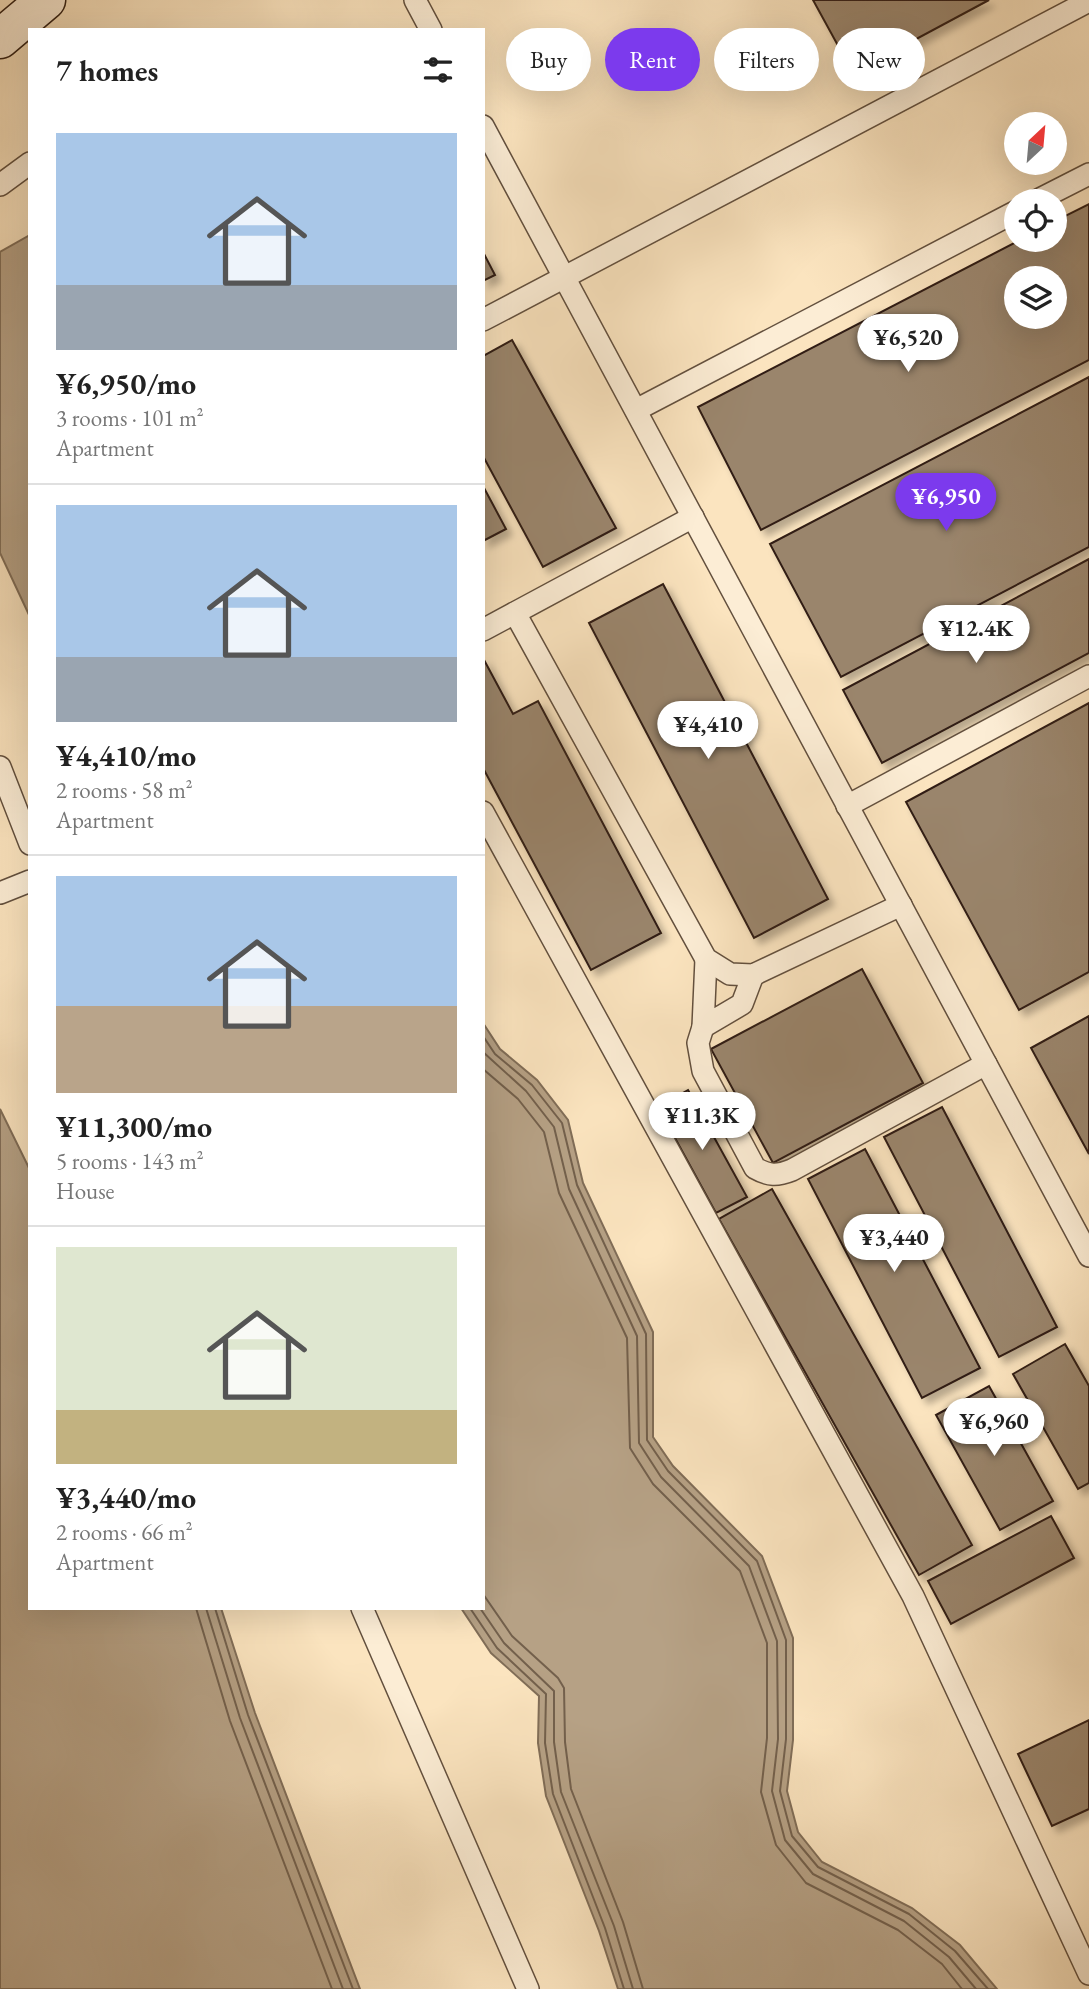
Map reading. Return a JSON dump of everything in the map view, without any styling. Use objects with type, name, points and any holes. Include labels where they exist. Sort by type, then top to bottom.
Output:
[{"type":"main road","points":[[0,38],[46,0]]},
{"type":"lane","points":[[415,0],[430,28]]},
{"type":"lane","points":[[485,319],[1089,1]]},
{"type":"lane","points":[[485,130],[1089,1256]]},
{"type":"lane","points":[[0,185],[28,164]]},
{"type":"lane","points":[[1060,189],[1089,174]]},
{"type":"lane","points":[[636,410],[1004,218]]},
{"type":"lane","points":[[485,629],[693,517]]},
{"type":"lane","points":[[515,613],[706,959],[730,974],[753,975],[901,905]]},
{"type":"lane","points":[[847,806],[1089,676]]},
{"type":"lane","points":[[0,767],[28,839]]},
{"type":"lane","points":[[485,815],[914,1596],[1089,1974]]},
{"type":"lane","points":[[0,893],[28,882]]},
{"type":"lane","points":[[706,959],[703,1027],[698,1043],[703,1070],[755,1168],[767,1175],[780,1175],[792,1170],[986,1064]]},
{"type":"lane","points":[[703,1027],[742,1004],[753,975]]},
{"type":"lane","points":[[363,1610],[528,1989]]},
{"type":"water","points":[[28,236],[28,613],[0,553],[0,252]]},
{"type":"water","points":[[485,1026],[500,1049],[537,1080],[568,1120],[583,1183],[653,1332],[653,1437],[673,1466],[762,1556],[793,1638],[793,1740],[787,1791],[798,1832],[822,1862],[912,1908],[960,1945],[997,1989],[618,1989],[599,1931],[546,1796],[538,1743],[539,1696],[491,1653],[462,1610],[485,1610]]},
{"type":"water","points":[[0,1109],[28,1166],[28,1610],[222,1610],[255,1713],[360,1989],[0,1989]]},
{"type":"building","points":[[813,0],[989,0],[925,34],[925,28],[833,28],[833,36]]},
{"type":"building","points":[[1089,204],[1089,360],[761,530],[698,407],[1004,248],[1004,252],[1067,252],[1067,215]]},
{"type":"building","points":[[485,256],[495,275],[485,280]]},
{"type":"building","points":[[512,340],[616,528],[543,567],[485,460],[485,355]]},
{"type":"building","points":[[1089,377],[1089,547],[841,677],[770,544]]},
{"type":"building","points":[[485,490],[506,529],[485,540]]},
{"type":"building","points":[[1089,559],[1089,653],[882,763],[843,690]]},
{"type":"building","points":[[663,584],[828,899],[754,938],[589,623]]},
{"type":"building","points":[[485,662],[513,714],[538,701],[661,933],[591,970],[485,772]]},
{"type":"building","points":[[1089,703],[1089,972],[1019,1010],[906,802]]},
{"type":"building","points":[[862,969],[923,1083],[773,1163],[711,1049]]},
{"type":"building","points":[[1089,1016],[1089,1154],[1031,1048]]},
{"type":"building","points":[[688,1090],[747,1197],[716,1213],[658,1107]]},
{"type":"building","points":[[942,1107],[1057,1327],[999,1357],[884,1137]]},
{"type":"building","points":[[865,1149],[980,1368],[922,1398],[808,1179]]},
{"type":"building","points":[[772,1189],[972,1545],[919,1575],[719,1219]]},
{"type":"building","points":[[1065,1344],[1089,1386],[1089,1483],[1078,1489],[1013,1374]]},
{"type":"building","points":[[989,1386],[1053,1501],[1000,1530],[936,1415]]},
{"type":"building","points":[[1051,1516],[1074,1558],[951,1624],[928,1581]]},
{"type":"building","points":[[1089,1720],[1089,1809],[1052,1826],[1018,1754]]}]
